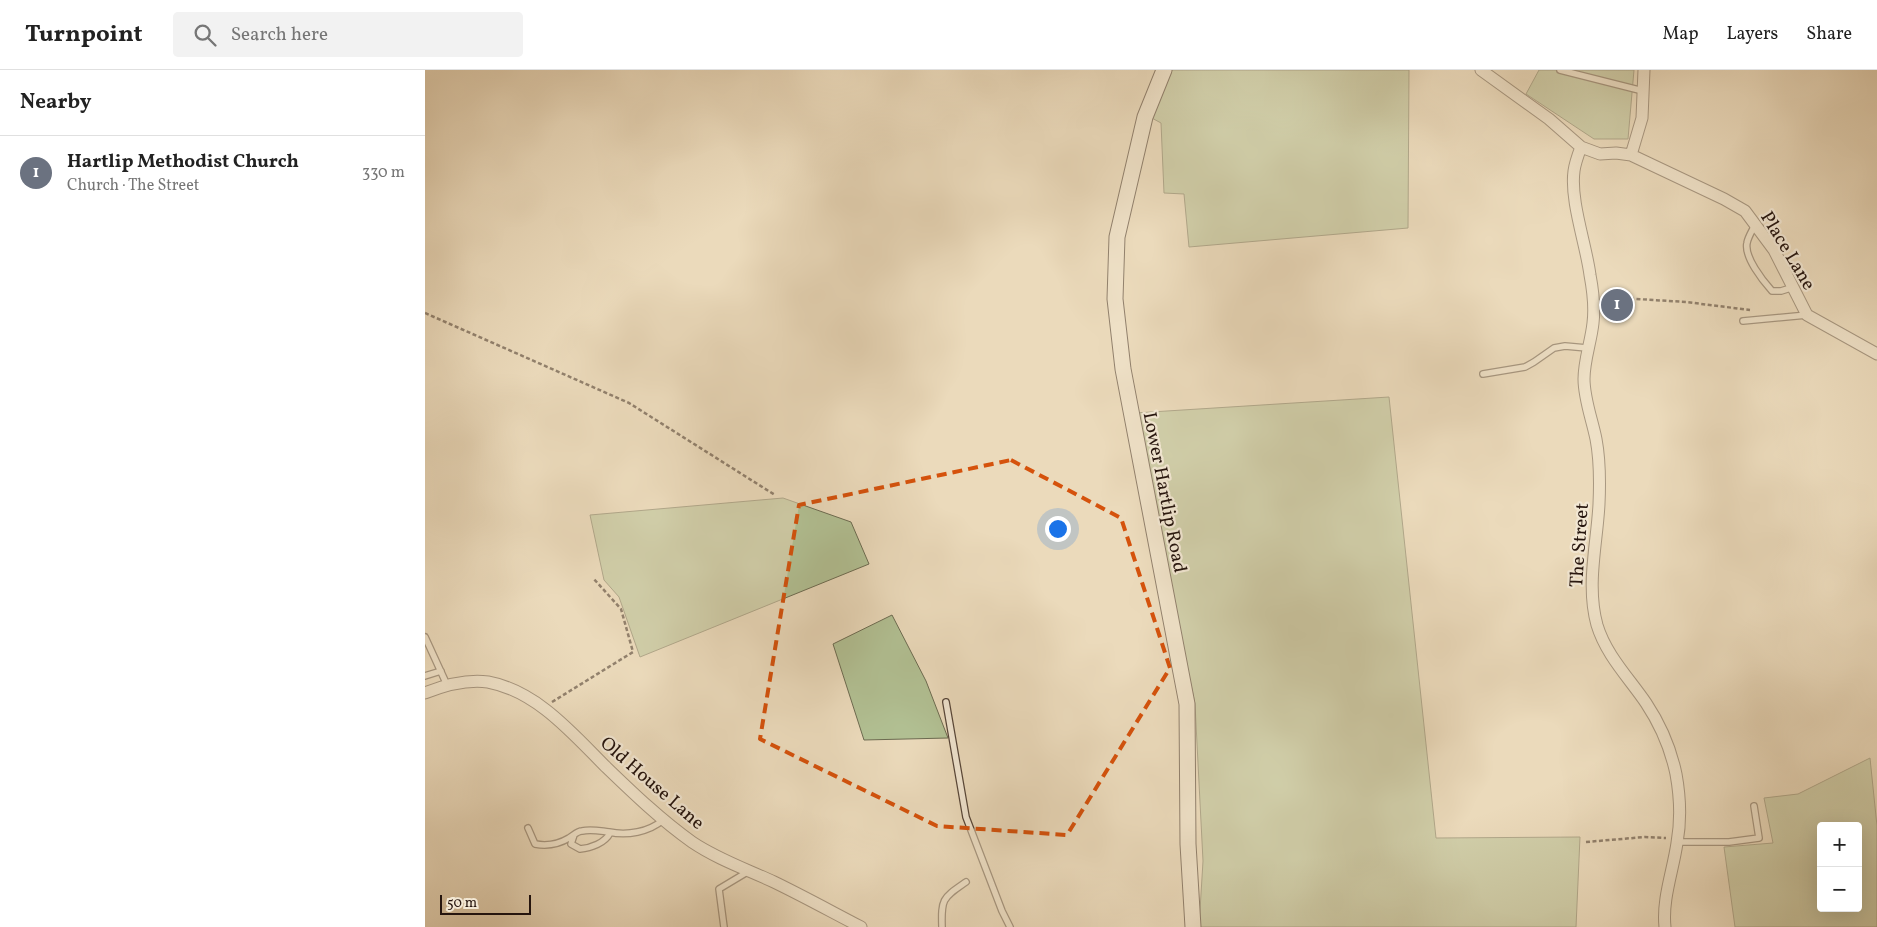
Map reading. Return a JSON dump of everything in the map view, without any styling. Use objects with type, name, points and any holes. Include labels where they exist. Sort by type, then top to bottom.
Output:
[{"type":"street","name":"Lower Hartlip Road","points":[[1164,70],[1145,117],[1117,237],[1115,299],[1123,369],[1187,704],[1189,844],[1193,927]]},
{"type":"street","points":[[1481,70],[1549,119],[1581,147]]},
{"type":"street","points":[[1631,155],[1642,118],[1643,70]]},
{"type":"street","name":"Place Lane","points":[[1581,147],[1600,154],[1616,153],[1631,155],[1724,199],[1745,211],[1774,250],[1807,315],[1877,354]]},
{"type":"street","name":"The Street","points":[[1581,147],[1574,170],[1573,183],[1593,296],[1593,324],[1587,348],[1584,381],[1600,464],[1599,504],[1592,572],[1593,607],[1601,639],[1648,705],[1668,747],[1676,774],[1680,815],[1678,840],[1669,881],[1664,918],[1665,927]]},
{"type":"street","name":"Old House Lane","points":[[425,693],[447,685],[469,681],[488,682],[505,687],[542,708],[573,733],[663,820],[693,842],[861,927]]},
{"type":"lane","points":[[1560,70],[1643,91]]},
{"type":"lane","points":[[1755,225],[1747,244],[1747,252],[1764,282],[1772,290],[1781,291],[1794,287]]},
{"type":"lane","points":[[1743,321],[1807,315]]},
{"type":"lane","points":[[1483,374],[1525,367],[1554,348],[1565,346],[1587,348]]},
{"type":"lane","points":[[425,637],[447,685]]},
{"type":"lane","points":[[425,676],[441,671]]},
{"type":"lane","points":[[946,702],[966,816],[1002,912],[1010,927]]},
{"type":"lane","points":[[1678,840],[1729,842],[1759,838],[1754,806]]},
{"type":"lane","points":[[528,828],[534,842],[538,844],[555,844],[580,831],[592,830],[609,833],[645,830],[655,827],[663,820]]},
{"type":"lane","points":[[574,835],[571,844],[580,849],[590,847],[604,840],[609,833]]},
{"type":"lane","points":[[724,927],[719,889],[749,871]]},
{"type":"lane","points":[[941,927],[941,908],[945,897],[965,882]]},
{"type":"path","points":[[1593,296],[1686,302],[1752,310]]},
{"type":"path","points":[[425,313],[629,403],[775,495]]},
{"type":"path","points":[[542,708],[633,652],[621,609],[593,578]]},
{"type":"path","points":[[1586,842],[1645,837],[1678,840]]},
{"type":"highlighted area","points":[[1011,460],[1121,518],[1170,668],[1067,835],[937,826],[760,739],[799,505]]},
{"type":"green space","points":[[1172,70],[1409,70],[1408,228],[1189,247],[1184,194],[1164,193],[1161,123],[1150,117]]},
{"type":"green space","points":[[1539,70],[1634,70],[1628,139],[1594,139],[1526,94]]},
{"type":"green space","points":[[1389,397],[1436,838],[1580,837],[1576,927],[1199,927],[1203,861],[1195,704],[1135,413]]},
{"type":"green space","points":[[783,498],[851,522],[869,564],[640,657],[619,597],[604,580],[590,515]]},
{"type":"green space","points":[[892,615],[926,681],[948,738],[864,740],[833,644]]},
{"type":"green space","points":[[1870,758],[1877,826],[1877,927],[1735,927],[1724,847],[1773,843],[1764,798],[1798,794]]},
{"type":"place","name":"Hartlip Methodist Church","points":[[1617,305]]}]
